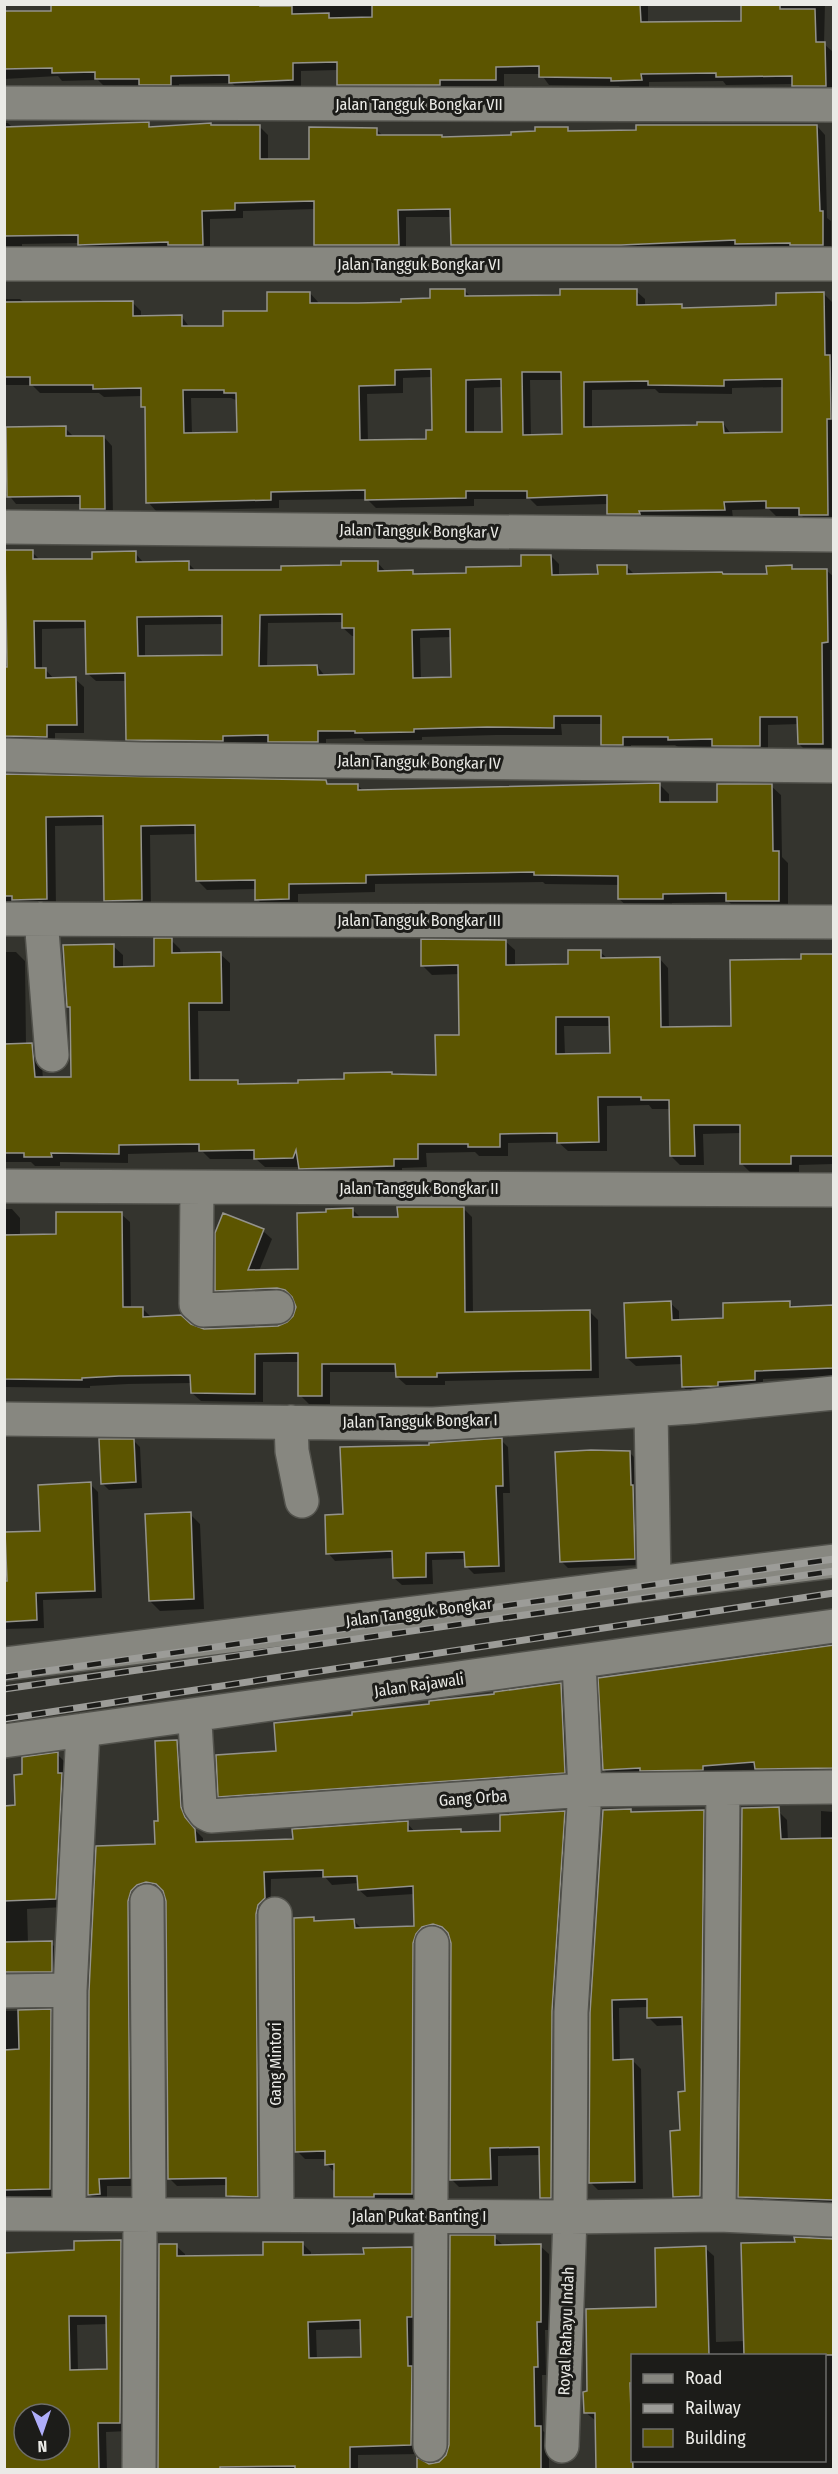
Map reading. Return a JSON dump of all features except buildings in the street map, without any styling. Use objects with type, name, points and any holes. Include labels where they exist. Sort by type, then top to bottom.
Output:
[{"type":"street","name":"Jalan Tangguk Bongkar VII","points":[[4,103],[834,105]]},
{"type":"street","name":"Jalan Tangguk Bongkar VI","points":[[4,264],[834,264]]},
{"type":"street","name":"Jalan Tangguk Bongkar V","points":[[4,527],[834,535]]},
{"type":"street","name":"Jalan Tangguk Bongkar IV","points":[[4,755],[141,759],[834,766]]},
{"type":"street","name":"Jalan Tangguk Bongkar III","points":[[4,919],[834,921]]},
{"type":"street","points":[[41,919],[52,1055]]},
{"type":"street","name":"Jalan Tangguk Bongkar II","points":[[4,1186],[834,1190]]},
{"type":"street","points":[[197,1187],[196,1304],[203,1310],[277,1307]]},
{"type":"street","name":"Jalan Tangguk Bongkar I","points":[[4,1419],[434,1424],[651,1410],[834,1394]]},
{"type":"street","points":[[651,1410],[654,1583]]},
{"type":"street","points":[[291,1422],[292,1450],[302,1501]]},
{"type":"street","name":"Jalan Tangguk Bongkar","points":[[4,1664],[834,1561]]},
{"type":"street","name":"Jalan Rajawali","points":[[4,1741],[834,1626]]},
{"type":"street","name":"Royal Rahayu Indah","points":[[562,2446],[570,2217],[571,2012],[585,1790],[579,1663]]},
{"type":"street","name":"Gang Orba","points":[[195,1723],[200,1806],[210,1816],[585,1790],[834,1787]]},
{"type":"street","points":[[69,2213],[70,1990],[84,1730]]},
{"type":"street","points":[[719,2215],[723,1789]]},
{"type":"street","points":[[139,2469],[145,2214],[147,1901]]},
{"type":"street","name":"Gang Mintori","points":[[275,1914],[277,2214]]},
{"type":"street","points":[[430,2445],[432,1943]]},
{"type":"street","points":[[4,1991],[70,1990]]},
{"type":"street","name":"Jalan Pukat Banting I","points":[[4,2214],[570,2217],[719,2215],[834,2220]]},
{"type":"railway","points":[[4,1677],[834,1559]]},
{"type":"railway","points":[[4,1689],[834,1571]]},
{"type":"railway","points":[[4,1719],[834,1593]]}]
